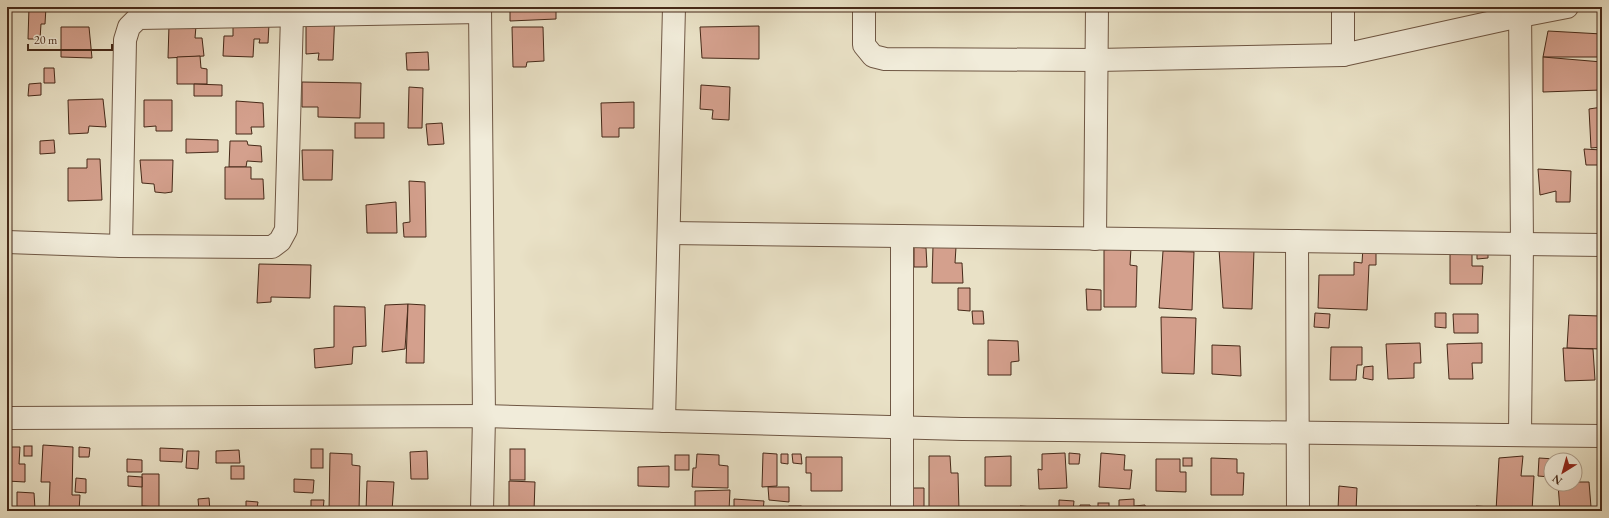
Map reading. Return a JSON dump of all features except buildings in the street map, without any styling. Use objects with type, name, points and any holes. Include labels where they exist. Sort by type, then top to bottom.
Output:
[{"type":"street","points":[[664,421],[670,233],[674,7]]},
{"type":"street","points":[[864,7],[864,46],[873,56],[885,58],[1097,60],[1343,55],[1520,11],[1567,7]]},
{"type":"street","points":[[1096,239],[1097,7]]},
{"type":"street","points":[[1343,7],[1343,55]]},
{"type":"street","points":[[121,246],[125,40],[129,27],[138,18],[480,10],[484,416],[482,511]]},
{"type":"street","points":[[1520,11],[1522,244],[1520,435]]},
{"type":"street","points":[[7,242],[121,246],[272,247],[280,241],[286,230],[292,15]]},
{"type":"street","points":[[670,233],[1602,245]]},
{"type":"street","points":[[902,236],[902,511]]},
{"type":"street","points":[[1297,241],[1298,511]]},
{"type":"street","points":[[7,418],[484,416],[962,429],[1602,436]]}]
